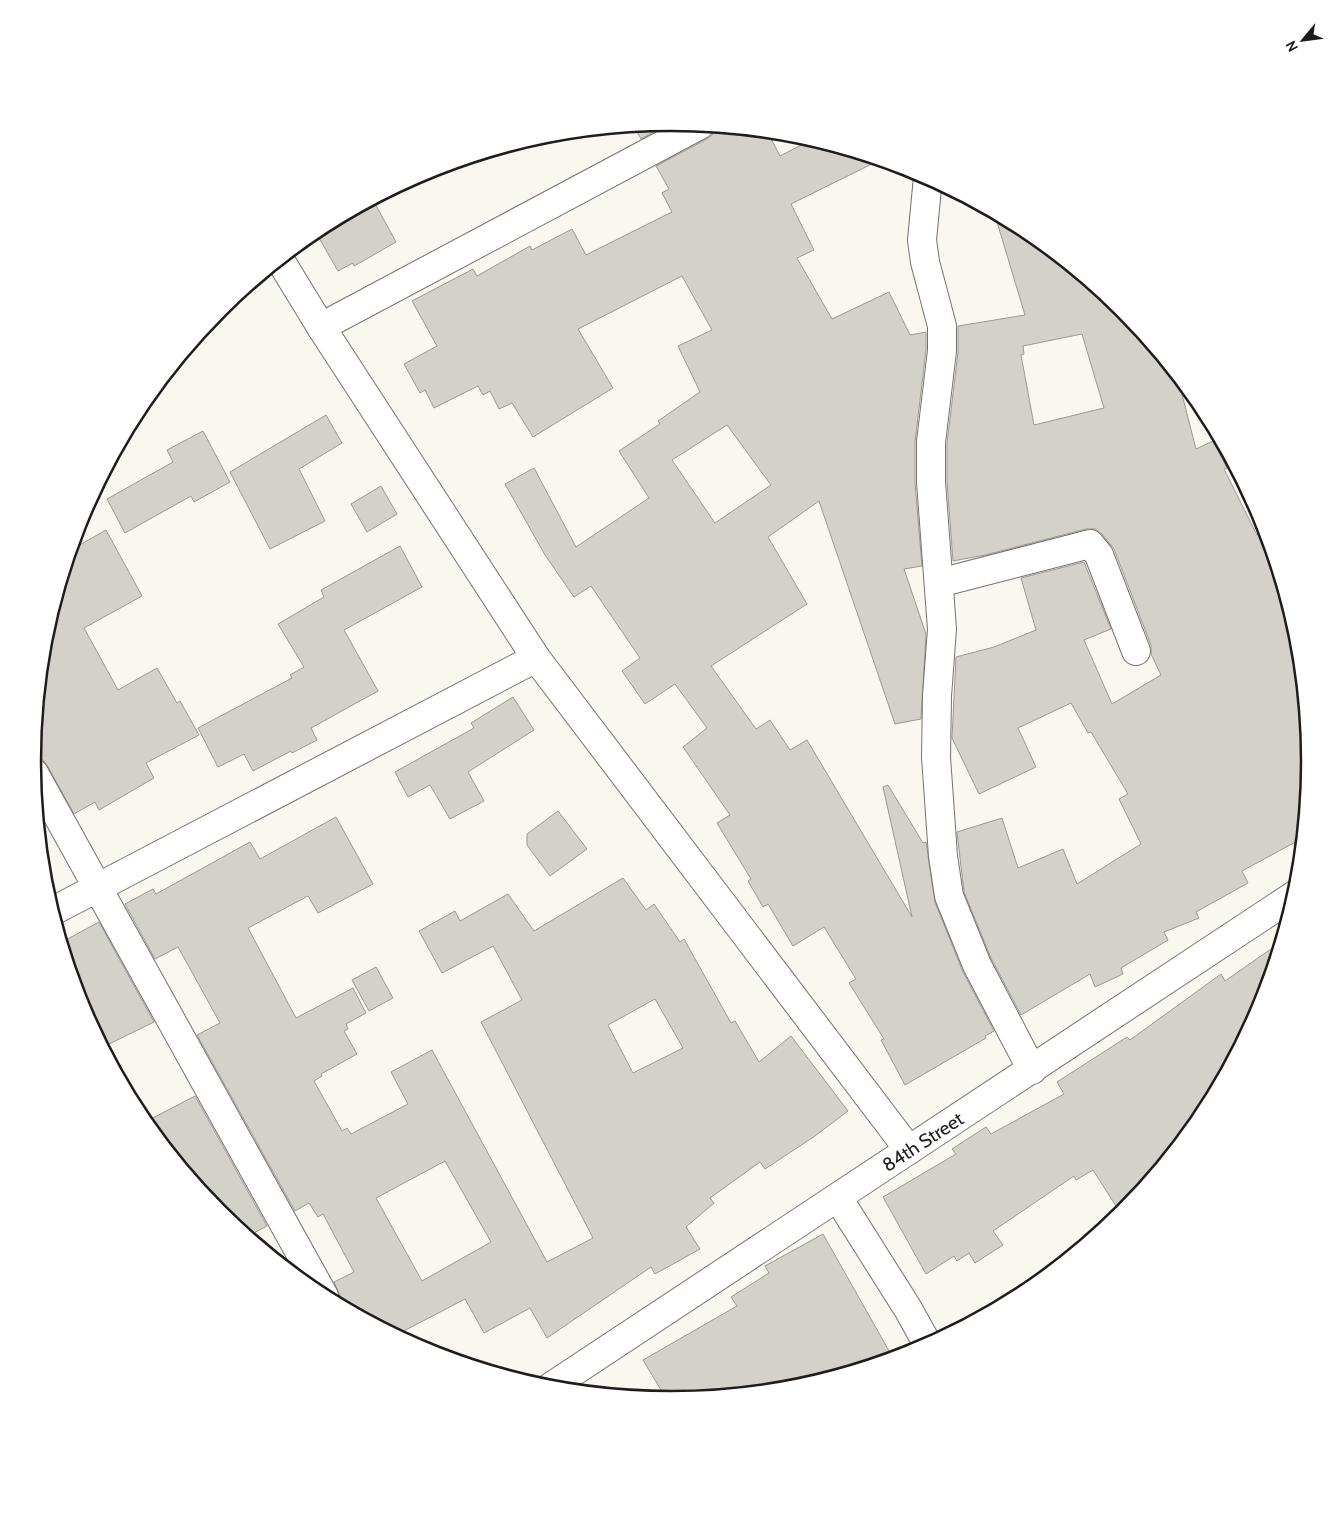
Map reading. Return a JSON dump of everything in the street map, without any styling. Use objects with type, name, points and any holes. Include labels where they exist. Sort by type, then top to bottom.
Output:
[{"type":"street","points":[[321,326],[688,131]]},
{"type":"street","points":[[927,186],[922,240],[925,262],[942,326],[942,351],[931,442],[931,482],[942,630],[937,696],[936,757],[943,856],[949,896],[977,965],[1032,1070]]},
{"type":"street","points":[[283,265],[536,658],[909,1150]]},
{"type":"street","points":[[939,583],[1090,544],[1099,555],[1136,651]]},
{"type":"street","points":[[59,908],[536,658]]},
{"type":"street","points":[[42,788],[316,1281]]},
{"type":"street","name":"84th Street","points":[[561,1381],[1286,901]]},
{"type":"street","points":[[838,1198],[924,1338]]},
{"type":"building","points":[[654,131],[641,139],[637,132]]},
{"type":"building","points":[[713,132],[754,136],[771,139],[780,156],[802,145],[835,152],[873,164],[791,204],[814,250],[797,258],[832,319],[889,292],[910,335],[926,332],[926,350],[915,442],[915,483],[922,566],[904,569],[926,634],[921,719],[895,724],[819,501],[768,537],[807,604],[711,666],[756,729],[770,720],[790,750],[807,740],[912,917],[883,787],[888,785],[923,843],[926,842],[935,902],[963,972],[994,1031],[985,1036],[986,1038],[905,1085],[881,1040],[884,1039],[849,983],[856,979],[824,927],[793,946],[768,904],[763,907],[748,881],[751,879],[717,823],[730,815],[683,747],[707,728],[675,684],[645,704],[622,671],[640,658],[591,586],[574,597],[545,555],[505,484],[534,468],[576,547],[649,498],[619,451],[660,424],[658,421],[700,392],[678,346],[712,330],[682,276],[578,329],[613,388],[533,437],[512,403],[499,409],[490,391],[483,395],[478,386],[434,408],[425,390],[420,393],[404,364],[437,346],[412,301],[473,269],[477,276],[530,246],[532,250],[572,229],[586,255],[672,212],[662,193],[669,189],[656,166],[707,139]],"holes":[[[727,425],[771,485],[715,523],[672,460]]]},
{"type":"building","points":[[376,205],[396,242],[354,266],[353,263],[338,271],[319,238]]},
{"type":"building","points":[[997,221],[1055,261],[1087,287],[1145,345],[1181,389],[1196,449],[1213,441],[1227,468],[1224,469],[1257,535],[1259,534],[1280,598],[1290,638],[1300,720],[1302,761],[1296,842],[1242,871],[1248,883],[1196,912],[1199,918],[1164,932],[1168,940],[1121,968],[1123,974],[1095,987],[1090,974],[1021,1015],[991,958],[964,892],[957,832],[1002,818],[1018,868],[1063,849],[1077,884],[1141,844],[1119,799],[1128,794],[1091,732],[1088,733],[1071,703],[1018,728],[1036,767],[979,794],[952,738],[956,657],[994,647],[1036,630],[1021,578],[1084,562],[1111,629],[1084,640],[1112,704],[1161,675],[1151,654],[1151,645],[1114,549],[1102,534],[1095,529],[1086,529],[985,555],[953,561],[947,481],[947,443],[958,353],[958,326],[1025,315]],"holes":[[[1082,334],[1104,408],[1034,425],[1021,355],[1024,354],[1023,346]]]},
{"type":"building","points":[[326,415],[342,443],[299,469],[325,521],[270,549],[230,472]]},
{"type":"building","points":[[203,431],[230,482],[194,502],[191,496],[125,533],[107,499],[173,462],[167,450]]},
{"type":"building","points":[[381,486],[397,514],[367,532],[351,504]]},
{"type":"building","points":[[106,530],[142,596],[84,628],[118,690],[157,668],[177,703],[180,701],[199,735],[146,763],[154,778],[99,810],[95,802],[74,814],[47,765],[41,759],[47,679],[53,638],[80,545]]},
{"type":"building","points":[[400,546],[422,587],[344,630],[378,691],[311,728],[317,740],[292,753],[291,751],[253,771],[244,754],[218,767],[198,728],[292,678],[290,675],[304,667],[278,624],[324,597],[321,590]]},
{"type":"building","points":[[513,697],[534,730],[468,772],[484,801],[450,819],[430,785],[408,797],[395,772],[474,728],[471,723]]},
{"type":"building","points":[[558,811],[587,849],[550,876],[527,845],[527,834]]},
{"type":"building","points":[[336,817],[373,884],[318,913],[308,896],[248,928],[296,1018],[353,988],[366,1013],[346,1024],[348,1029],[344,1031],[357,1054],[321,1074],[322,1076],[314,1081],[342,1131],[347,1128],[351,1134],[408,1104],[391,1072],[432,1050],[547,1262],[593,1238],[481,1022],[522,1000],[493,946],[442,973],[419,931],[455,911],[460,921],[508,894],[534,931],[623,878],[646,910],[654,904],[680,942],[684,939],[731,1023],[735,1021],[759,1062],[791,1036],[848,1111],[815,1136],[765,1169],[760,1162],[710,1198],[714,1203],[686,1227],[700,1249],[655,1274],[651,1267],[547,1338],[530,1308],[484,1333],[465,1299],[404,1331],[340,1297],[334,1282],[354,1272],[323,1214],[318,1217],[309,1203],[295,1211],[197,1035],[220,1023],[178,947],[155,959],[125,904],[153,889],[156,894],[250,842],[260,859]],"holes":[[[655,999],[683,1048],[633,1073],[608,1025]],[[445,1161],[491,1242],[422,1281],[376,1198]]]},
{"type":"building","points":[[99,922],[154,1022],[108,1044],[89,1002],[68,939]]},
{"type":"building","points":[[1273,948],[1254,1002],[1237,1040],[1196,1111],[1172,1145],[1117,1207],[1093,1170],[1076,1180],[1074,1176],[993,1231],[1003,1245],[975,1263],[969,1253],[957,1261],[954,1256],[926,1274],[883,1197],[956,1154],[952,1149],[986,1127],[991,1134],[1064,1094],[1057,1082],[1127,1037],[1130,1040],[1221,974],[1225,981]]},
{"type":"building","points":[[376,967],[393,998],[369,1011],[352,980]]},
{"type":"building","points":[[195,1096],[267,1226],[254,1233],[226,1207],[171,1145],[152,1118]]},
{"type":"building","points":[[823,1234],[890,1352],[835,1370],[754,1386],[713,1390],[661,1391],[643,1360],[737,1306],[731,1297],[769,1273],[765,1266]]}]
